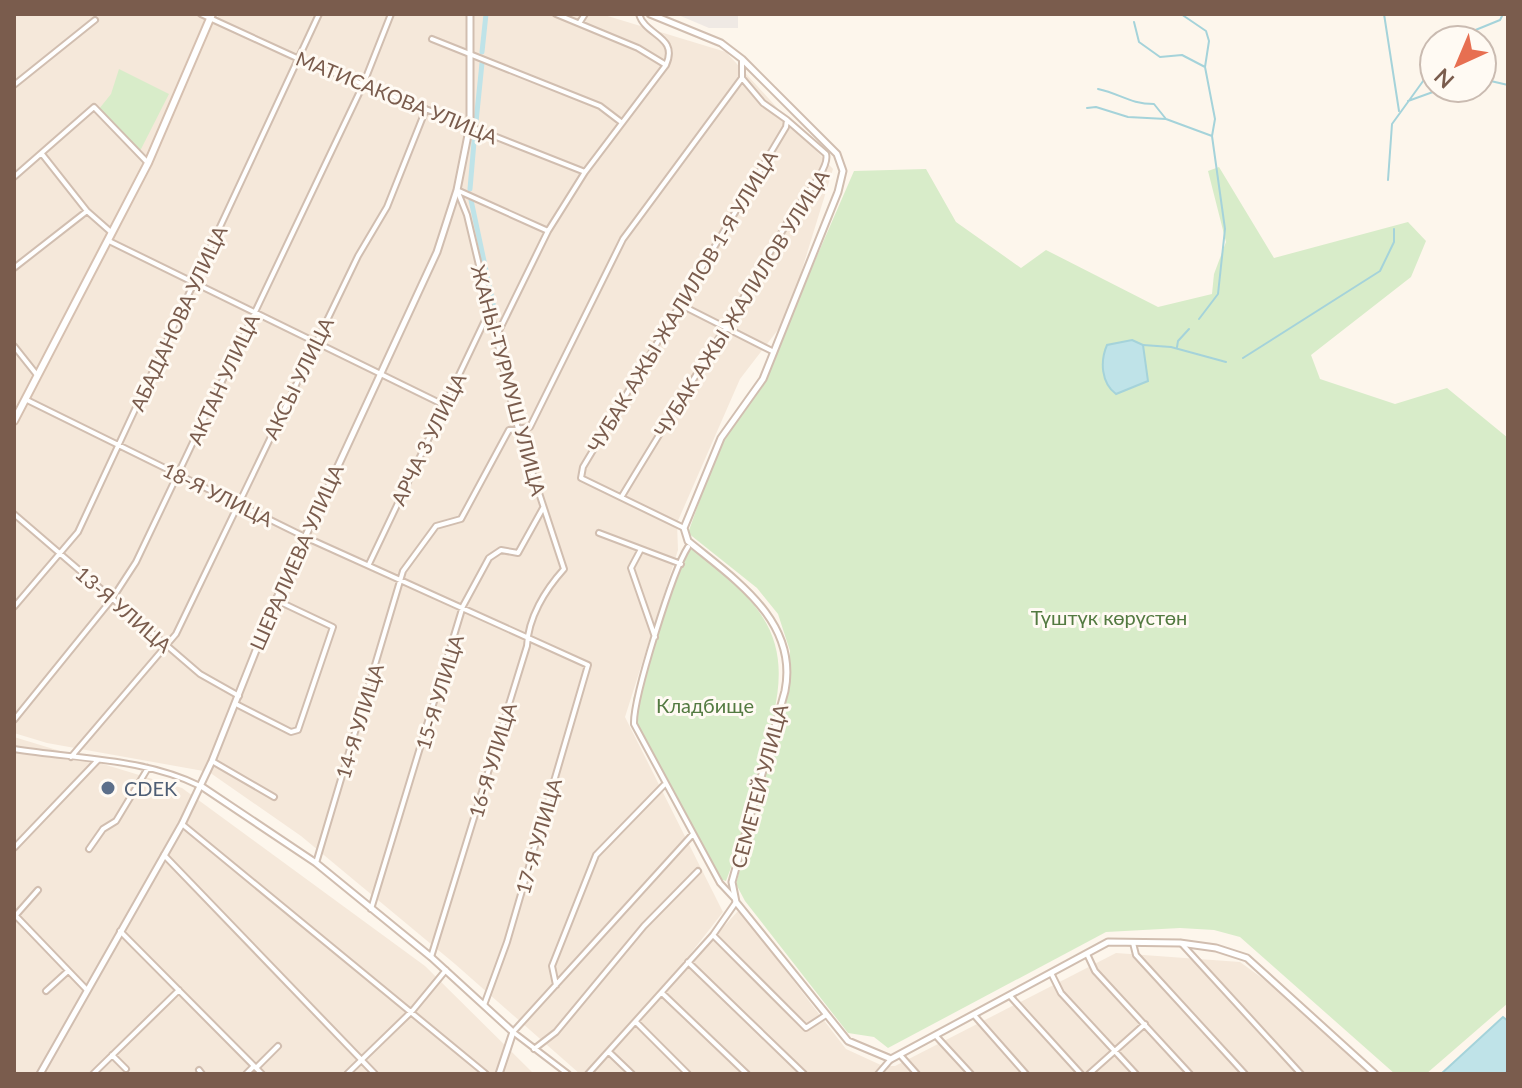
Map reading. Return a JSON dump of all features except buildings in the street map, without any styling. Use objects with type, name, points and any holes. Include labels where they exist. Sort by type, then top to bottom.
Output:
[{"type":"main road","points":[[14,421],[148,163],[211,17]]},
{"type":"street","name":"МАТИСАКОВА УЛИЦА","points":[[201,14],[299,59],[585,172]]},
{"type":"street","name":"АБАДАНОВА УЛИЦА","points":[[14,607],[78,532],[319,14]]},
{"type":"street","name":"АКТАН УЛИЦА","points":[[14,720],[112,599],[136,562],[363,85],[391,14]]},
{"type":"street","name":"ШЕРАЛИЕВА УЛИЦА","points":[[40,1074],[182,824],[236,704],[276,600],[437,252],[457,190],[470,125],[470,14]]},
{"type":"street","points":[[556,14],[638,48],[666,65]]},
{"type":"street","points":[[577,22],[585,14]]},
{"type":"street","points":[[496,337],[548,231],[585,172],[666,65],[671,52],[667,42],[642,22],[639,14]]},
{"type":"street","points":[[650,14],[721,43],[735,52],[832,147],[843,171],[838,192],[774,352],[759,385],[721,438],[684,528]]},
{"type":"street","points":[[14,85],[95,20]]},
{"type":"street","points":[[432,39],[600,106],[621,122]]},
{"type":"street","points":[[518,429],[527,429],[533,423],[623,239],[742,78],[742,59]]},
{"type":"street","points":[[742,78],[763,103],[787,120]]},
{"type":"street","points":[[14,177],[94,107],[148,163]]},
{"type":"street","name":"АКСЫ УЛИЦА","points":[[71,757],[181,623],[358,256],[387,207],[426,109]]},
{"type":"street","name":"ЧУБАК АЖЫ ЖАЛИЛОВ 1-Я УЛИЦА","points":[[684,528],[581,478],[583,467],[782,134],[787,120]]},
{"type":"street","name":"ЧУБАК АЖЫ ЖАЛИЛОВ УЛИЦА","points":[[622,496],[723,327],[828,161],[817,143],[787,120]]},
{"type":"street","points":[[42,153],[87,211],[112,233]]},
{"type":"street","points":[[457,190],[548,231]]},
{"type":"street","name":"ЖАНЫ-ТУРМУШ УЛИЦА","points":[[457,190],[467,215],[488,314],[518,429],[564,569]]},
{"type":"street","points":[[14,268],[87,211]]},
{"type":"street","points":[[108,241],[444,405]]},
{"type":"street","points":[[681,305],[774,352]]},
{"type":"street","name":"АРЧА 3 УЛИЦА","points":[[369,564],[488,314]]},
{"type":"street","points":[[15,349],[37,375]]},
{"type":"street","name":"18-Я УЛИЦА","points":[[25,399],[305,537],[588,665]]},
{"type":"street","name":"14-Я УЛИЦА","points":[[316,863],[402,579],[418,548],[436,526],[461,519],[509,430],[518,429]]},
{"type":"street","name":"15-Я УЛИЦА","points":[[371,909],[463,606],[489,558],[501,550],[518,553],[543,508]]},
{"type":"street","name":"13-Я УЛИЦА","points":[[14,514],[200,674],[239,696]]},
{"type":"street","name":"СЕМЕТЕЙ УЛИЦА","points":[[684,528],[688,541],[765,610],[776,631],[786,665],[785,691],[732,882],[735,900]]},
{"type":"street","points":[[599,533],[681,564]]},
{"type":"street","points":[[688,547],[633,711],[634,724],[664,785],[720,883],[848,1041],[891,1059]]},
{"type":"street","points":[[640,551],[631,568],[656,638]]},
{"type":"street","name":"16-Я УЛИЦА","points":[[431,957],[527,637],[548,588],[564,569]]},
{"type":"street","points":[[236,704],[291,732],[298,730],[333,627],[276,600]]},
{"type":"street","name":"17-Я УЛИЦА","points":[[484,1005],[507,942],[588,665]]},
{"type":"street","points":[[14,749],[148,767],[175,774],[200,786],[316,863],[431,957],[513,1032],[568,1074]]},
{"type":"street","points":[[14,848],[98,760]]},
{"type":"street","points":[[212,761],[274,797]]},
{"type":"street","points":[[89,849],[103,829],[116,821],[148,767]]},
{"type":"street","points":[[556,985],[552,966],[596,855],[664,785]]},
{"type":"street","points":[[182,824],[486,1074]]},
{"type":"street","points":[[499,1074],[513,1032],[693,834]]},
{"type":"street","points":[[164,855],[375,1074]]},
{"type":"street","points":[[534,1049],[556,1032],[644,926],[698,871]]},
{"type":"street","points":[[38,890],[14,915],[86,989]]},
{"type":"street","points":[[588,1074],[713,935],[735,900]]},
{"type":"street","points":[[119,931],[262,1074]]},
{"type":"street","points":[[713,935],[806,1028],[826,1015]]},
{"type":"street","points":[[1132,940],[1136,955],[1245,1074]]},
{"type":"street","points":[[878,1074],[891,1059],[1108,942],[1132,940],[1180,943],[1234,952],[1259,966],[1375,1074]]},
{"type":"street","points":[[1180,943],[1301,1074]]},
{"type":"street","points":[[1087,954],[1095,971],[1190,1074]]},
{"type":"street","points":[[688,962],[804,1074]]},
{"type":"street","points":[[347,1074],[410,1012],[446,970]]},
{"type":"street","points":[[46,991],[68,971]]},
{"type":"street","points":[[1051,973],[1061,993],[1136,1074]]},
{"type":"street","points":[[93,1074],[179,990]]},
{"type":"street","points":[[662,993],[747,1074]]},
{"type":"street","points":[[1010,996],[1081,1074]]},
{"type":"street","points":[[974,1015],[1026,1074]]},
{"type":"street","points":[[636,1022],[688,1074]]},
{"type":"street","points":[[1089,1074],[1145,1024]]},
{"type":"street","points":[[936,1036],[971,1074]]},
{"type":"street","points":[[246,1074],[278,1046]]},
{"type":"street","points":[[609,1052],[632,1074]]},
{"type":"street","points":[[112,1055],[126,1069]]},
{"type":"street","points":[[901,1056],[917,1074]]},
{"type":"shaded area","points":[[14,14],[195,14],[214,24],[219,14],[601,14],[726,52],[833,169],[787,318],[740,379],[677,523],[678,550],[625,717],[723,912],[663,989],[585,1074],[580,1074],[455,964],[301,836],[209,772],[47,743],[14,733]]},
{"type":"shaded area","points":[[676,14],[738,14],[738,28],[709,28]]},
{"type":"shaded area","points":[[14,737],[182,788],[425,966],[534,1074],[14,1074]]},
{"type":"shaded area","points":[[739,910],[846,1049],[883,1066],[895,1066],[1116,953],[1240,962],[1310,1013],[1371,1074],[588,1074]]},
{"type":"green space","points":[[119,69],[169,94],[139,153],[99,109],[111,94]]},
{"type":"green space","name":"Түштүк көрүстөн","points":[[1219,167],[1274,258],[1408,222],[1426,241],[1411,277],[1311,355],[1320,379],[1395,404],[1447,388],[1508,438],[1508,1003],[1426,1074],[1395,1074],[1240,937],[1214,930],[1180,928],[1106,932],[888,1048],[874,1037],[848,1033],[745,901],[736,884],[789,688],[790,651],[778,614],[757,588],[688,533],[727,424],[766,373],[854,171],[926,169],[956,222],[1021,268],[1046,250],[1158,307],[1212,294],[1214,274],[1226,242],[1208,171]]},
{"type":"green space","name":"Кладбище","points":[[688,547],[749,599],[765,621],[775,643],[778,666],[774,714],[726,881],[720,879],[635,727],[633,699]]},
{"type":"water","points":[[1132,340],[1143,345],[1148,381],[1116,394],[1105,378],[1105,351],[1107,345]]},
{"type":"water","points":[[1503,1017],[1508,1021],[1508,1071],[1504,1074],[1441,1074]]},
{"type":"waterway","points":[[482,52],[486,14]]},
{"type":"waterway","points":[[1181,14],[1206,31],[1209,41],[1205,67]]},
{"type":"waterway","points":[[1384,14],[1399,111]]},
{"type":"waterway","points":[[1490,24],[1500,20],[1503,14]]},
{"type":"waterway","points":[[1134,22],[1139,42],[1160,57],[1182,55],[1205,67],[1215,119],[1212,136],[1225,229],[1218,294],[1199,319]]},
{"type":"waterway","points":[[476,122],[482,63]]},
{"type":"waterway","points":[[1498,83],[1508,85]]},
{"type":"waterway","points":[[1388,180],[1392,124],[1418,88]]},
{"type":"waterway","points":[[1098,89],[1154,104],[1166,119]]},
{"type":"waterway","points":[[1408,101],[1418,97]]},
{"type":"waterway","points":[[1087,108],[1096,107],[1128,117],[1166,119],[1212,136]]},
{"type":"waterway","points":[[470,189],[475,130]]},
{"type":"waterway","points":[[471,200],[494,308]]},
{"type":"waterway","points":[[1243,358],[1380,271],[1394,242],[1394,229]]},
{"type":"waterway","points":[[1177,347],[1178,341],[1189,329]]},
{"type":"waterway","points":[[1143,345],[1171,347],[1226,362]]},
{"type":"place","name":"CDEK","points":[[108,788]]}]
